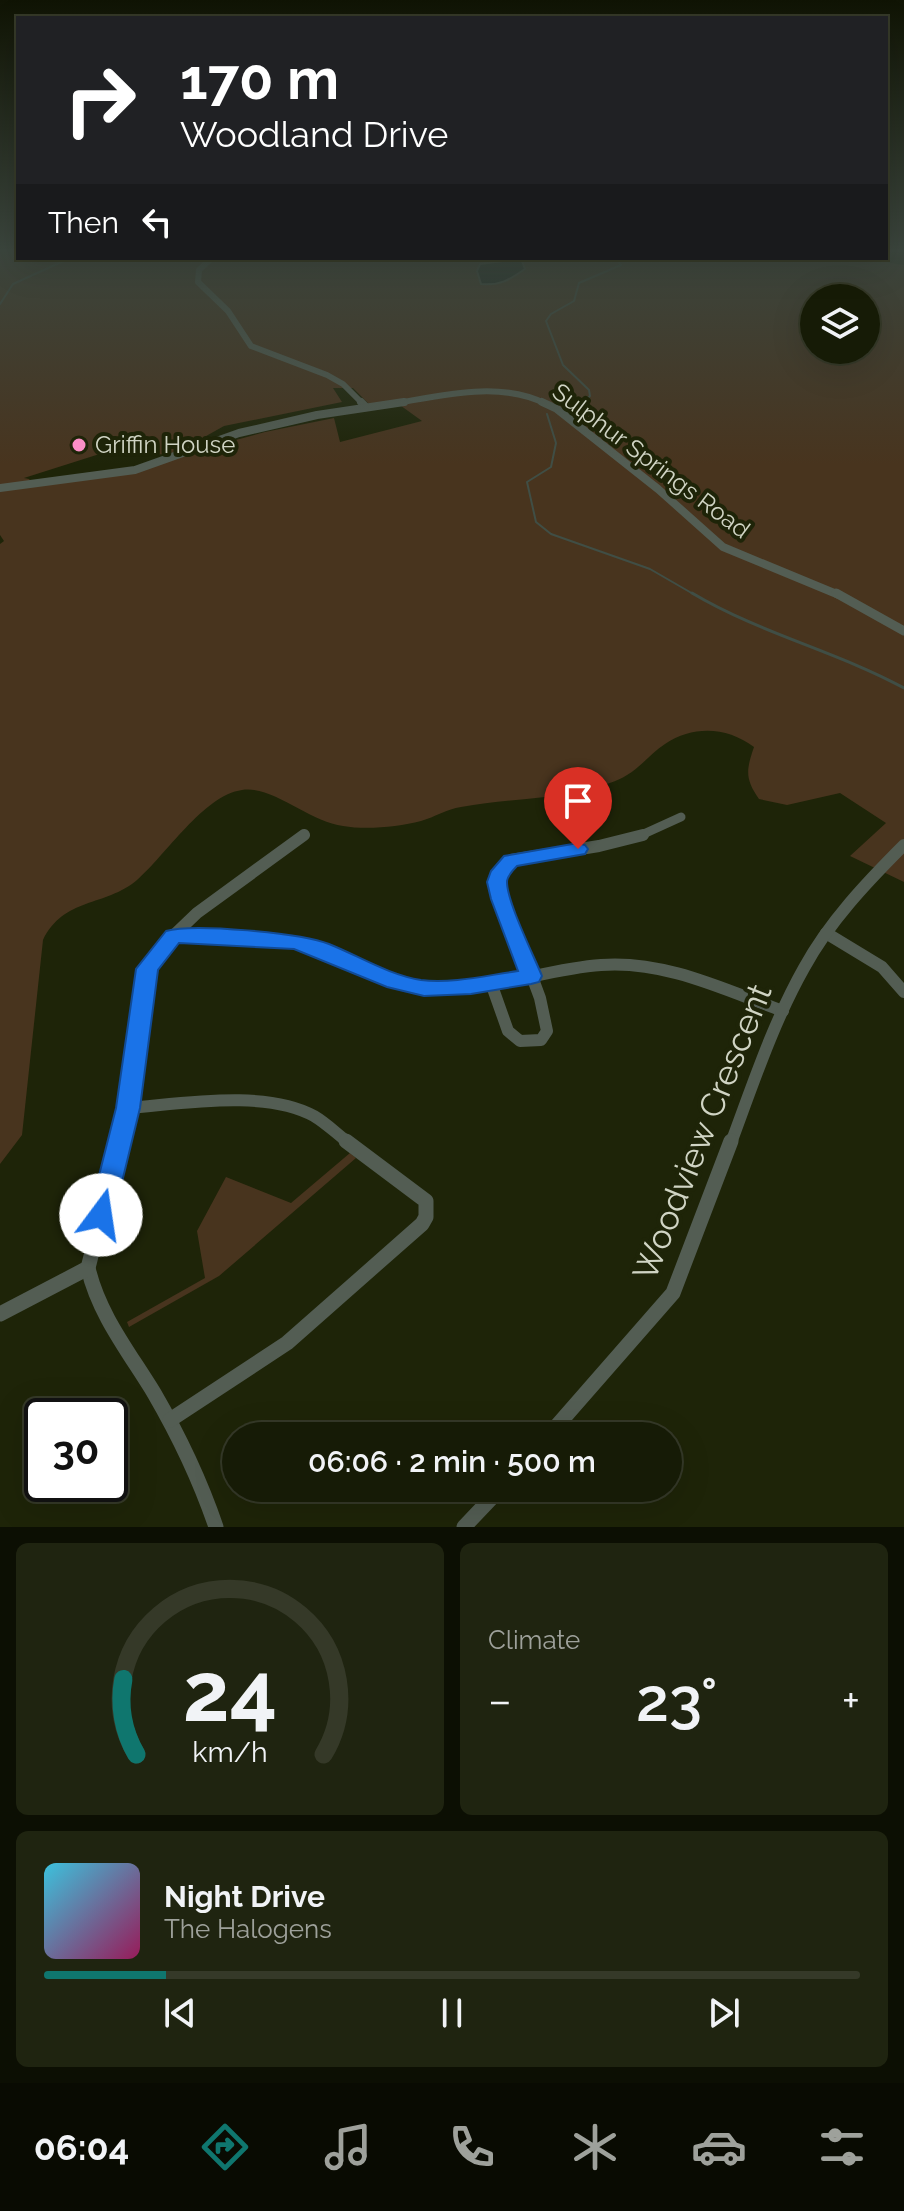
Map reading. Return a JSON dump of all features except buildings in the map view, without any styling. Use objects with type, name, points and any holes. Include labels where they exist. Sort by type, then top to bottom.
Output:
[{"type":"street","points":[[233,321],[243,339],[264,353],[343,384],[366,407]]},
{"type":"street","name":"Sulphur Springs Road","points":[[0,488],[135,470],[273,424],[474,392],[513,392],[547,403],[658,489],[723,547],[822,586],[904,631]]},
{"type":"street","points":[[491,983],[508,1031],[520,1041],[541,1040],[547,1031],[497,882],[501,871],[511,860],[601,846],[658,832],[681,817]]},
{"type":"street","points":[[216,1527],[198,1471],[107,1316],[88,1268],[128,1108],[147,969],[173,936],[197,913],[305,835]]},
{"type":"street","name":"Woodview Crescent","points":[[560,1422],[673,1293],[783,1011],[804,967],[826,933],[871,878],[904,845]]},
{"type":"street","points":[[826,933],[882,967],[904,992]]},
{"type":"street","points":[[173,936],[294,941],[395,982],[424,988],[491,983],[594,965],[651,967],[783,1011]]},
{"type":"street","points":[[128,1108],[254,1102],[300,1110],[313,1116],[426,1201],[426,1217],[422,1224],[287,1343],[170,1420]]},
{"type":"street","points":[[0,1314],[88,1268]]},
{"type":"street","points":[[464,1527],[488,1502]]},
{"type":"shaded area","points":[[0,321],[800,321],[800,364],[880,364],[880,321],[904,321],[904,882],[850,856],[886,823],[840,793],[787,805],[759,799],[748,774],[754,747],[722,732],[699,731],[676,738],[627,775],[599,786],[554,796],[461,807],[421,821],[392,826],[343,826],[318,818],[266,793],[242,790],[228,794],[199,814],[137,880],[125,889],[62,916],[43,940],[22,1135],[0,1164],[0,544],[4,541],[0,535]],"holes":[[[333,388],[353,388],[371,406],[397,403],[422,421],[340,442],[334,418],[265,432],[134,468],[33,484],[24,478],[109,451],[135,455],[174,454],[224,426],[342,402]]]},
{"type":"shaded area","points":[[350,1153],[356,1158],[219,1276],[129,1327],[127,1322],[205,1278],[197,1231],[226,1177],[291,1203]]},
{"type":"waterway","points":[[546,321],[563,365],[589,390],[590,396],[583,402]]},
{"type":"waterway","points":[[547,414],[556,443],[551,467],[527,482],[536,522],[551,534],[650,569],[695,595]]},
{"type":"waterway","points":[[692,593],[744,620],[852,663],[904,688]]},
{"type":"place","name":"Griffin House","points":[[79,445]]},
{"type":"route","points":[[101,1215],[128,1108],[147,969],[173,936],[294,941],[395,982],[424,988],[471,986],[531,976],[501,899],[497,882],[501,871],[511,860],[578,849]]}]
